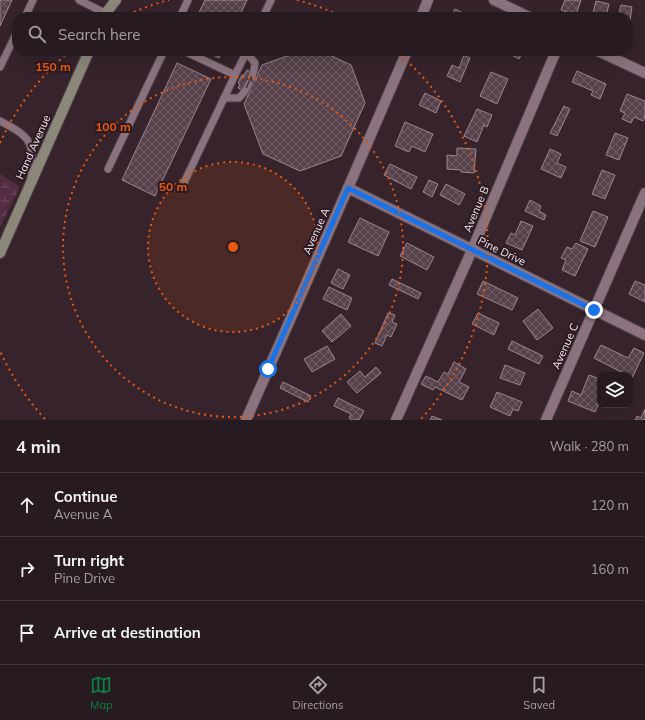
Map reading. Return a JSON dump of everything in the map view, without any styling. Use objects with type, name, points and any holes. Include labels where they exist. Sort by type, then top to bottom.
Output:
[{"type":"street","points":[[106,0],[107,12]]},
{"type":"street","points":[[109,12],[116,0]]},
{"type":"street","points":[[423,12],[428,0]]},
{"type":"street","points":[[494,0],[519,12]]},
{"type":"street","name":"Hand Avenue","points":[[0,253],[87,56]]},
{"type":"street","name":"Avenue A","points":[[246,420],[405,56]]},
{"type":"street","name":"Avenue B","points":[[396,420],[472,250],[554,56]]},
{"type":"street","points":[[609,56],[645,73]]},
{"type":"street","name":"Pine Drive","points":[[348,188],[645,335]]},
{"type":"street","name":"Avenue C","points":[[546,420],[645,193]]},
{"type":"lane","points":[[27,12],[33,0]]},
{"type":"lane","points":[[78,0],[100,12]]},
{"type":"lane","points":[[182,12],[188,0]]},
{"type":"lane","points":[[265,12],[271,0]]},
{"type":"lane","points":[[0,67],[12,42]]},
{"type":"lane","points":[[108,169],[162,56]]},
{"type":"lane","points":[[195,56],[235,75]]},
{"type":"lane","points":[[181,189],[244,56]]},
{"type":"lane","points":[[224,98],[239,98],[244,93],[254,71],[255,64],[249,56]]},
{"type":"lane","points":[[0,121],[16,130],[31,146],[31,181]]},
{"type":"green space","points":[[0,174],[20,187],[0,227]]},
{"type":"building","points":[[0,0],[12,0],[0,26]]},
{"type":"building","points":[[205,0],[247,0],[241,12],[199,12]]},
{"type":"building","points":[[565,0],[581,0],[577,12],[567,12],[561,10]]},
{"type":"building","points":[[596,1],[609,4],[607,12],[593,12]]},
{"type":"building","points":[[621,5],[632,7],[631,12],[619,12]]},
{"type":"building","points":[[455,9],[461,12],[454,12]]},
{"type":"building","points":[[287,56],[332,56],[351,65],[365,103],[341,156],[300,171],[263,154],[244,104],[262,65]]},
{"type":"building","points":[[464,56],[470,58],[460,82],[447,76],[452,65],[459,68]]},
{"type":"building","points":[[513,56],[520,56],[519,59]]},
{"type":"building","points":[[177,63],[211,79],[155,196],[122,180]]},
{"type":"building","points":[[247,70],[258,75],[249,93],[238,88],[240,84],[238,83],[242,75],[244,75]]},
{"type":"building","points":[[577,71],[606,84],[600,99],[591,95],[593,91],[572,82]]},
{"type":"building","points":[[491,72],[508,79],[497,104],[480,96]]},
{"type":"building","points":[[425,93],[441,101],[436,113],[419,105]]},
{"type":"building","points":[[627,94],[645,101],[645,117],[643,121],[634,117],[631,123],[622,119],[625,113],[620,111]]},
{"type":"building","points":[[564,106],[570,109],[557,136],[550,133]]},
{"type":"building","points":[[477,109],[492,115],[487,127],[484,125],[477,142],[464,136]]},
{"type":"building","points":[[405,122],[433,134],[425,152],[412,146],[409,152],[395,146]]},
{"type":"building","points":[[615,133],[628,138],[619,160],[606,155]]},
{"type":"building","points":[[457,148],[476,149],[474,173],[447,169],[447,155],[457,156]]},
{"type":"building","points":[[550,149],[561,154],[557,163],[566,167],[561,178],[541,169]]},
{"type":"building","points":[[390,164],[417,177],[411,189],[384,175]]},
{"type":"building","points":[[602,170],[615,175],[605,199],[592,194]]},
{"type":"building","points":[[429,180],[438,184],[432,197],[423,192]]},
{"type":"building","points":[[446,184],[465,194],[459,205],[440,195]]},
{"type":"building","points":[[530,200],[541,206],[539,211],[546,215],[544,220],[525,211]]},
{"type":"building","points":[[593,211],[608,217],[595,247],[580,241]]},
{"type":"building","points":[[360,218],[389,232],[378,256],[348,242]]},
{"type":"building","points":[[521,221],[533,226],[522,250],[506,243],[511,233],[515,235]]},
{"type":"building","points":[[407,243],[434,257],[427,270],[400,256]]},
{"type":"building","points":[[576,243],[588,249],[575,276],[562,270],[566,260],[561,258],[567,247],[572,249]]},
{"type":"building","points":[[338,269],[350,275],[343,289],[331,283]]},
{"type":"building","points":[[392,279],[421,293],[418,299],[389,285]]},
{"type":"building","points":[[483,281],[518,298],[512,310],[477,294]]},
{"type":"building","points":[[635,281],[645,285],[645,302],[629,294]]},
{"type":"building","points":[[329,287],[352,298],[347,310],[323,299]]},
{"type":"building","points":[[538,309],[553,328],[537,340],[523,321]]},
{"type":"building","points":[[388,313],[395,315],[392,322],[397,324],[391,337],[387,335],[382,346],[375,343]]},
{"type":"building","points":[[478,313],[499,323],[494,335],[472,324]]},
{"type":"building","points":[[341,314],[351,326],[332,342],[322,331]]},
{"type":"building","points":[[512,341],[543,356],[539,364],[508,349]]},
{"type":"building","points":[[601,345],[628,358],[634,348],[644,353],[633,376],[633,372],[621,372],[594,358]]},
{"type":"building","points":[[327,346],[335,359],[312,372],[304,359]]},
{"type":"building","points":[[454,362],[466,369],[459,382],[469,387],[462,400],[435,387],[433,390],[421,384],[426,376],[438,382],[444,372],[448,374]]},
{"type":"building","points":[[505,365],[525,373],[520,385],[500,378]]},
{"type":"building","points":[[376,367],[381,373],[357,393],[347,382],[360,371],[365,377]]},
{"type":"building","points":[[589,375],[597,378],[597,408],[595,412],[568,401],[572,391],[581,395]]},
{"type":"building","points":[[283,382],[311,396],[308,402],[280,388]]},
{"type":"building","points":[[497,392],[522,402],[518,411],[513,409],[510,416],[490,407]]},
{"type":"building","points":[[338,398],[364,411],[359,420],[352,420],[349,418],[351,414],[334,406]]},
{"type":"building","points":[[645,409],[645,420],[635,420],[637,416],[641,418]]},
{"type":"building","points":[[432,416],[442,420],[430,420]]},
{"type":"route","points":[[268,369],[348,188],[594,310]]}]
